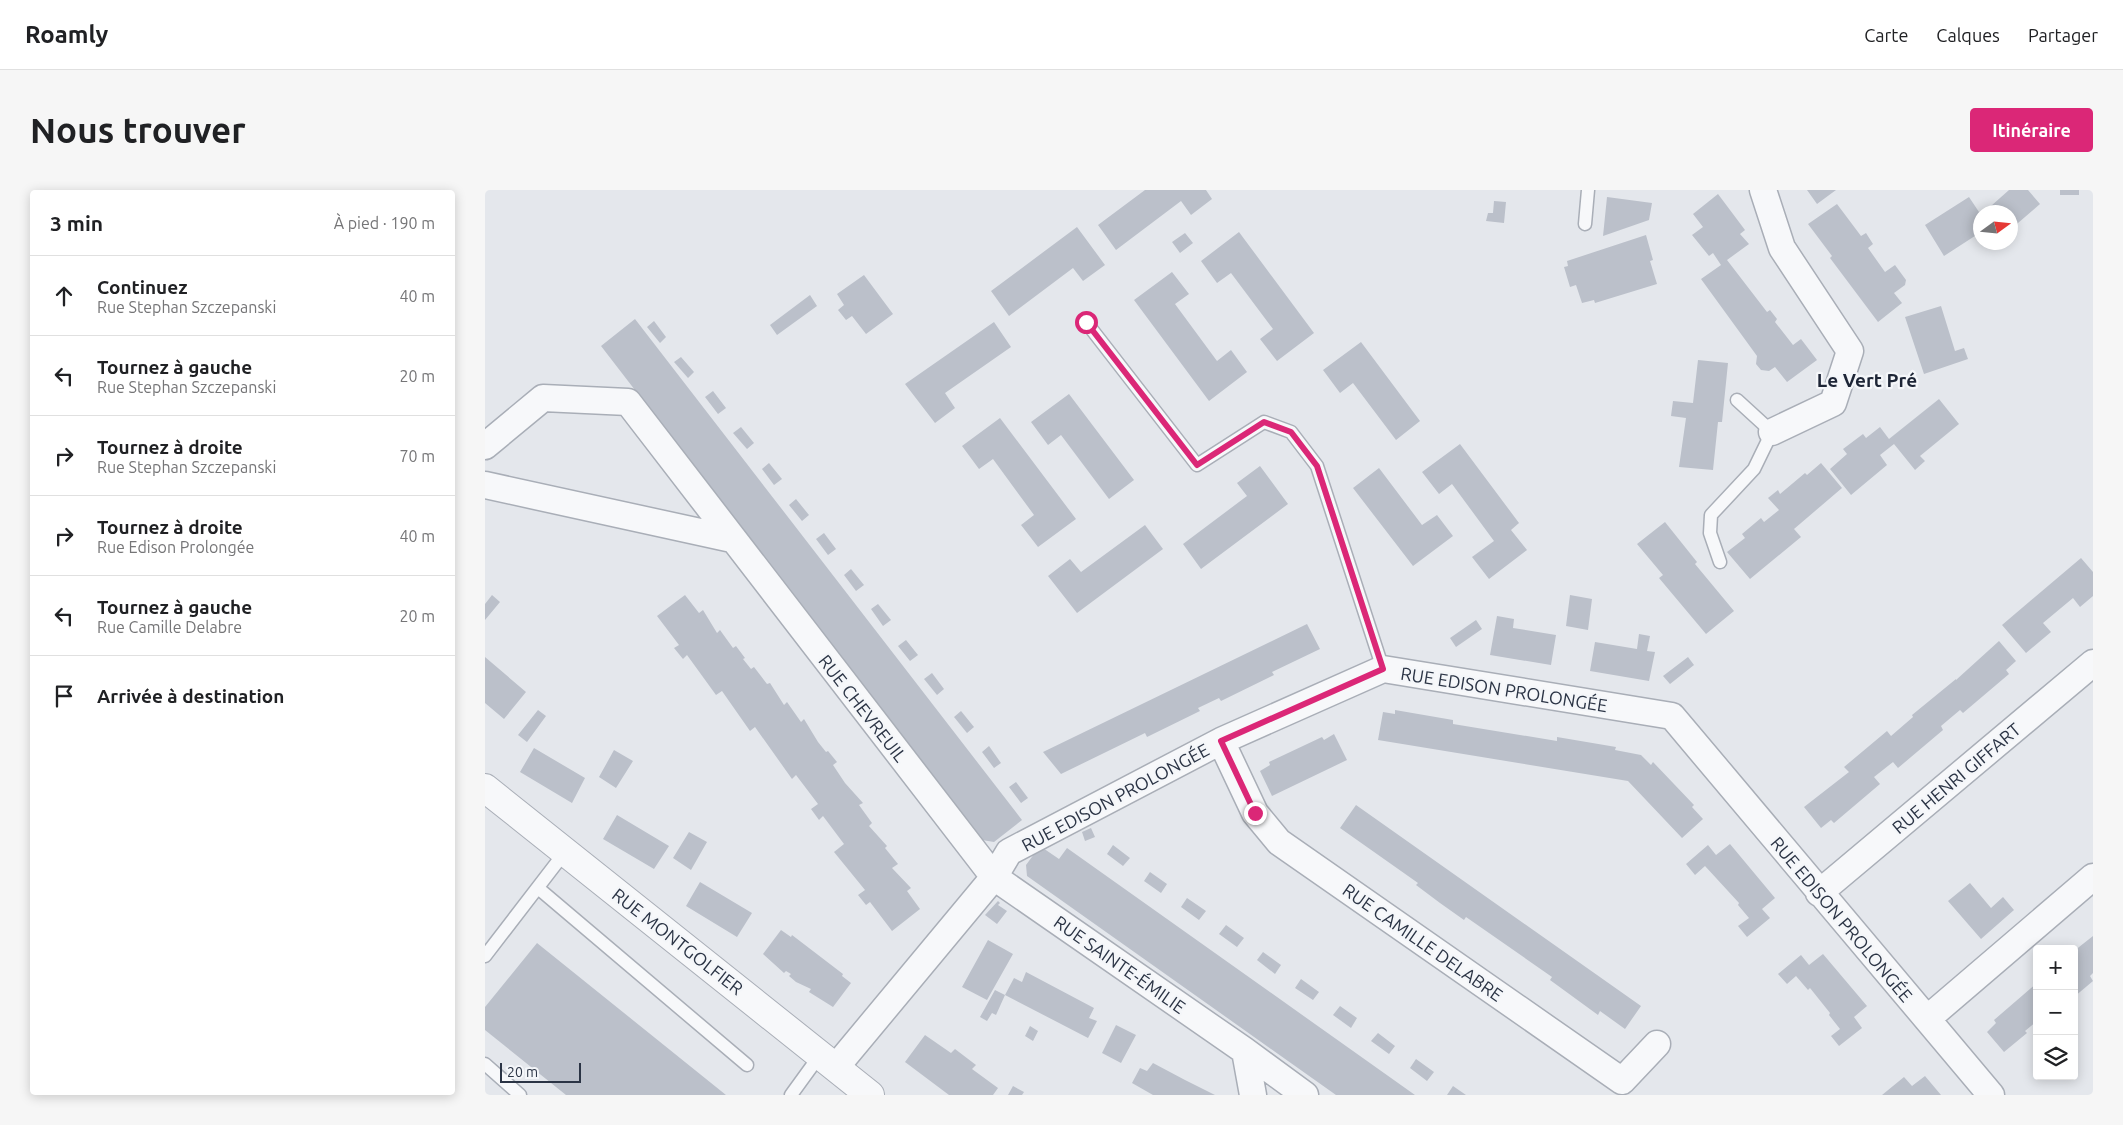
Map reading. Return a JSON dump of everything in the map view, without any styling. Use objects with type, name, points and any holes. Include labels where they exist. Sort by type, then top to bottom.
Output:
[{"type":"street","points":[[1763,190],[1782,248],[1850,351],[1833,403],[1772,432]]},
{"type":"street","name":"RUE CHEVREUIL","points":[[485,446],[543,398],[628,402],[994,877]]},
{"type":"street","points":[[485,485],[732,539]]},
{"type":"street","name":"RUE HENRI GIFFART","points":[[1819,893],[2093,663]]},
{"type":"street","name":"RUE EDISON PROLONGÉE","points":[[828,1061],[994,877],[1009,852],[1221,741],[1383,669],[1671,716],[1991,1095]]},
{"type":"street","name":"RUE CAMILLE DELABRE","points":[[1221,741],[1255,813],[1279,842],[1622,1081],[1657,1044]]},
{"type":"street","name":"RUE MONTGOLFIER","points":[[485,788],[870,1095]]},
{"type":"street","points":[[1927,1019],[2093,876]]},
{"type":"street","name":"RUE SAINTE-ÉMILIE","points":[[994,877],[1245,1051],[1305,1095]]},
{"type":"street","points":[[1245,1051],[1253,1095]]},
{"type":"lane","points":[[1585,224],[1588,190]]},
{"type":"lane","points":[[1086,322],[1197,465],[1264,422],[1291,432],[1317,466],[1383,669]]},
{"type":"lane","points":[[1720,562],[1710,534],[1711,515],[1754,469],[1772,432],[1737,400]]},
{"type":"lane","points":[[485,956],[565,852]]},
{"type":"lane","points":[[537,888],[747,1065]]},
{"type":"lane","points":[[791,1095],[828,1061]]},
{"type":"lane","points":[[485,1064],[520,1095]]},
{"type":"building","points":[[1145,190],[1206,190],[1212,199],[1191,215],[1181,201],[1116,250],[1098,225]]},
{"type":"building","points":[[1807,190],[1836,190],[1817,204]]},
{"type":"building","points":[[2009,190],[2028,190],[2040,204],[2018,223],[2018,205],[1992,205]]},
{"type":"building","points":[[2060,190],[2079,190],[2079,195],[2060,195]]},
{"type":"building","points":[[1718,194],[1745,230],[1740,234],[1749,244],[1727,260],[1767,312],[1770,310],[1777,319],[1775,322],[1793,345],[1801,339],[1817,360],[1787,382],[1775,367],[1769,371],[1761,370],[1756,364],[1757,356],[1701,279],[1721,265],[1713,253],[1709,256],[1692,235],[1703,227],[1693,214]]},
{"type":"building","points":[[1607,197],[1652,203],[1649,220],[1603,236]]},
{"type":"building","points":[[1969,197],[1974,205],[1973,237],[1944,256],[1925,225]]},
{"type":"building","points":[[1494,201],[1506,202],[1504,223],[1486,221],[1488,213],[1493,213]]},
{"type":"building","points":[[1837,204],[1861,236],[1866,233],[1873,244],[1868,248],[1885,272],[1895,265],[1906,280],[1905,285],[1894,293],[1902,303],[1878,322],[1830,258],[1832,256],[1808,224]]},
{"type":"building","points":[[1077,227],[1105,265],[1083,281],[1073,268],[1009,316],[991,291]]},
{"type":"building","points":[[1239,232],[1314,333],[1277,361],[1260,339],[1273,329],[1231,273],[1217,283],[1201,261]]},
{"type":"building","points":[[1185,233],[1193,243],[1180,253],[1172,242]]},
{"type":"building","points":[[1646,235],[1653,260],[1650,261],[1657,284],[1595,303],[1594,300],[1582,303],[1576,285],[1570,287],[1564,267],[1568,266],[1567,261]]},
{"type":"building","points":[[1172,272],[1189,294],[1175,304],[1217,361],[1231,350],[1247,372],[1209,401],[1134,300]]},
{"type":"building","points":[[864,275],[893,314],[866,334],[852,316],[846,320],[838,310],[844,305],[837,294]]},
{"type":"building","points":[[810,295],[817,306],[777,335],[770,325]]},
{"type":"building","points":[[1941,306],[1955,351],[1964,348],[1968,359],[1924,374],[1905,317]]},
{"type":"building","points":[[635,319],[1022,820],[994,842],[982,840],[601,346]]},
{"type":"building","points":[[654,321],[666,337],[660,343],[647,327]]},
{"type":"building","points":[[994,322],[1011,347],[945,393],[955,408],[935,423],[905,384]]},
{"type":"building","points":[[1361,342],[1420,421],[1396,440],[1353,383],[1340,393],[1323,370]]},
{"type":"building","points":[[681,357],[694,372],[688,378],[674,362]]},
{"type":"building","points":[[1698,360],[1728,363],[1722,422],[1718,422],[1713,470],[1679,467],[1686,418],[1671,416],[1673,401],[1693,403]]},
{"type":"building","points":[[713,391],[726,408],[718,414],[705,397]]},
{"type":"building","points":[[1069,394],[1134,480],[1109,499],[1061,435],[1048,445],[1031,422]]},
{"type":"building","points":[[1939,399],[1959,424],[1920,456],[1925,461],[1915,470],[1894,444],[1880,455],[1887,465],[1851,495],[1830,469],[1847,454],[1843,449],[1863,434],[1866,438],[1880,427],[1889,439]]},
{"type":"building","points":[[1000,418],[1076,519],[1038,547],[1021,525],[1034,515],[993,459],[979,469],[962,446]]},
{"type":"building","points":[[741,427],[754,443],[747,449],[733,433]]},
{"type":"building","points":[[1460,444],[1519,523],[1511,530],[1527,550],[1489,579],[1472,557],[1494,541],[1452,484],[1439,494],[1422,472]]},
{"type":"building","points":[[769,463],[782,479],[774,485],[762,469]]},
{"type":"building","points":[[1821,463],[1842,488],[1794,529],[1801,537],[1750,579],[1727,552],[1745,538],[1742,534],[1761,518],[1764,522],[1779,510],[1768,498],[1778,490],[1780,494],[1805,473],[1807,475]]},
{"type":"building","points":[[1260,466],[1288,504],[1201,569],[1183,544],[1247,496],[1237,483]]},
{"type":"building","points":[[1379,468],[1422,525],[1437,515],[1453,536],[1413,566],[1353,488]]},
{"type":"building","points":[[796,499],[809,515],[802,521],[789,505]]},
{"type":"building","points":[[1665,522],[1697,562],[1695,564],[1734,611],[1706,634],[1659,578],[1663,575],[1637,544]]},
{"type":"building","points":[[1145,525],[1163,549],[1077,613],[1048,576],[1070,559],[1081,572]]},
{"type":"building","points":[[824,533],[836,549],[828,555],[816,539]]},
{"type":"building","points":[[2081,558],[2093,572],[2093,596],[2080,607],[2073,598],[2043,623],[2051,632],[2026,653],[2002,625]]},
{"type":"building","points":[[851,569],[864,585],[856,591],[844,575]]},
{"type":"building","points":[[492,595],[500,602],[485,620],[485,604]]},
{"type":"building","points":[[685,595],[699,613],[703,610],[717,633],[720,630],[733,648],[736,646],[751,669],[754,667],[767,684],[770,683],[784,705],[787,702],[801,722],[804,719],[818,742],[837,762],[833,765],[845,783],[863,803],[859,805],[872,823],[869,826],[887,846],[885,848],[898,864],[892,868],[911,888],[907,891],[920,909],[892,931],[870,902],[866,905],[858,895],[865,890],[834,852],[844,844],[823,816],[819,820],[811,809],[818,804],[796,775],[792,779],[755,727],[750,731],[722,691],[716,695],[687,655],[683,659],[674,648],[679,645],[657,616]]},
{"type":"building","points":[[1570,595],[1592,599],[1588,630],[1566,626]]},
{"type":"building","points":[[878,604],[891,620],[883,626],[871,609]]},
{"type":"building","points":[[1497,616],[1514,619],[1513,628],[1556,635],[1551,665],[1490,655]]},
{"type":"building","points":[[1476,620],[1482,629],[1456,647],[1450,638]]},
{"type":"building","points":[[1307,624],[1320,649],[1272,672],[1274,675],[1221,701],[1219,698],[1198,708],[1200,711],[1147,737],[1145,733],[1061,774],[1043,752]]},
{"type":"building","points":[[1639,634],[1650,636],[1647,651],[1655,652],[1649,681],[1590,671],[1595,642],[1637,649]]},
{"type":"building","points":[[906,640],[918,655],[910,661],[898,646]]},
{"type":"building","points":[[1999,641],[2016,661],[2006,670],[2009,674],[1963,713],[1960,710],[1941,726],[1943,730],[1898,768],[1893,762],[1874,777],[1880,784],[1834,823],[1831,820],[1821,828],[1804,807],[1849,772],[1844,767],[1887,731],[1891,736],[1913,717],[1912,715],[1956,680]]},
{"type":"building","points":[[485,657],[526,692],[504,719],[485,703]]},
{"type":"building","points":[[1688,657],[1694,665],[1670,684],[1663,676]]},
{"type":"building","points":[[932,673],[944,689],[937,695],[924,679]]},
{"type":"building","points":[[538,710],[546,716],[527,742],[518,735]]},
{"type":"building","points":[[1395,710],[1453,720],[1453,724],[1557,741],[1557,737],[1616,747],[1615,750],[1641,755],[1651,765],[1653,762],[1694,805],[1692,807],[1703,819],[1682,838],[1628,781],[1378,740],[1383,712],[1395,714]]},
{"type":"building","points":[[961,711],[974,727],[967,733],[954,717]]},
{"type":"building","points":[[1334,734],[1347,760],[1272,796],[1260,771],[1270,765],[1269,762],[1322,737],[1324,740]]},
{"type":"building","points":[[989,746],[1001,763],[994,768],[982,752]]},
{"type":"building","points":[[534,748],[585,778],[572,803],[520,772]]},
{"type":"building","points":[[614,750],[633,761],[616,788],[599,777]]},
{"type":"building","points":[[1016,782],[1028,798],[1021,803],[1009,787]]},
{"type":"building","points":[[1356,805],[1641,1006],[1625,1029],[1600,1011],[1598,1015],[1550,980],[1552,977],[1466,917],[1464,920],[1416,885],[1418,883],[1340,828]]},
{"type":"building","points":[[617,815],[669,846],[654,869],[603,839]]},
{"type":"building","points":[[1091,828],[1095,837],[1085,841],[1082,832]]},
{"type":"building","points":[[689,832],[707,842],[691,870],[673,858]]},
{"type":"building","points":[[1730,844],[1775,898],[1762,909],[1770,918],[1747,937],[1738,926],[1749,918],[1738,905],[1739,903],[1705,866],[1695,875],[1686,864],[1708,845],[1716,855]]},
{"type":"building","points":[[1113,845],[1130,858],[1123,866],[1107,854]]},
{"type":"building","points":[[1040,846],[1059,859],[1067,848],[1415,1095],[1336,1095],[1027,876],[1026,865]]},
{"type":"building","points":[[1150,872],[1167,884],[1161,893],[1144,881]]},
{"type":"building","points":[[700,882],[752,913],[737,937],[686,906]]},
{"type":"building","points":[[1970,883],[1991,908],[2003,897],[2014,910],[1981,939],[1948,901]]},
{"type":"building","points":[[1187,898],[1206,911],[1199,920],[1181,907]]},
{"type":"building","points":[[998,901],[1000,903],[998,905],[1007,911],[997,924],[985,915]]},
{"type":"building","points":[[1226,925],[1244,938],[1237,947],[1219,934]]},
{"type":"building","points":[[781,930],[791,937],[792,935],[843,974],[842,976],[851,983],[833,1007],[809,992],[811,989],[796,982],[789,976],[791,974],[786,971],[784,973],[763,954]]},
{"type":"building","points":[[2093,936],[2093,973],[2090,976],[2093,981],[2078,994],[2078,990],[2078,948]]},
{"type":"building","points":[[988,940],[1013,954],[987,1000],[962,987]]},
{"type":"building","points":[[537,943],[726,1095],[566,1095],[485,1030],[485,1007]]},
{"type":"building","points":[[1263,952],[1281,965],[1275,974],[1257,960]]},
{"type":"building","points":[[1823,954],[1867,1006],[1854,1017],[1862,1028],[1839,1046],[1831,1036],[1840,1029],[1810,988],[1808,990],[1796,976],[1787,984],[1778,974],[1801,955],[1809,965]]},
{"type":"building","points":[[1026,972],[1094,1008],[1089,1018],[1097,1021],[1088,1038],[1005,995],[1014,978],[1022,982]]},
{"type":"building","points":[[1301,979],[1319,992],[1313,1000],[1295,988]]},
{"type":"building","points":[[2033,986],[2033,1024],[2025,1031],[2027,1033],[2004,1052],[1987,1032],[1996,1023],[1994,1020]]},
{"type":"building","points":[[995,990],[1005,995],[996,1015],[992,1013],[987,1021],[980,1017]]},
{"type":"building","points":[[1340,1006],[1357,1018],[1351,1028],[1333,1015]]},
{"type":"building","points":[[1116,1025],[1136,1035],[1121,1063],[1102,1053]]},
{"type":"building","points":[[1030,1026],[1038,1031],[1033,1041],[1025,1036]]},
{"type":"building","points":[[1378,1033],[1395,1046],[1389,1054],[1371,1041]]},
{"type":"building","points":[[925,1035],[951,1053],[955,1049],[976,1065],[972,1069],[998,1088],[993,1095],[949,1095],[905,1062]]},
{"type":"building","points":[[1416,1059],[1434,1072],[1427,1081],[1410,1068]]},
{"type":"building","points":[[1153,1063],[1215,1095],[1153,1095],[1132,1083],[1140,1068],[1147,1071]]},
{"type":"building","points":[[1925,1076],[1941,1095],[1882,1095],[1904,1077],[1912,1086]]},
{"type":"building","points":[[1013,1086],[1024,1092],[1022,1095],[1008,1095]]},
{"type":"building","points":[[1453,1086],[1466,1095],[1447,1095]]},
{"type":"district","name":"Le Vert Pré","points":[[1867,380]]},
{"type":"route","points":[[1086,322],[1197,465],[1264,422],[1291,432],[1317,466],[1383,669],[1221,741],[1255,813]]}]
